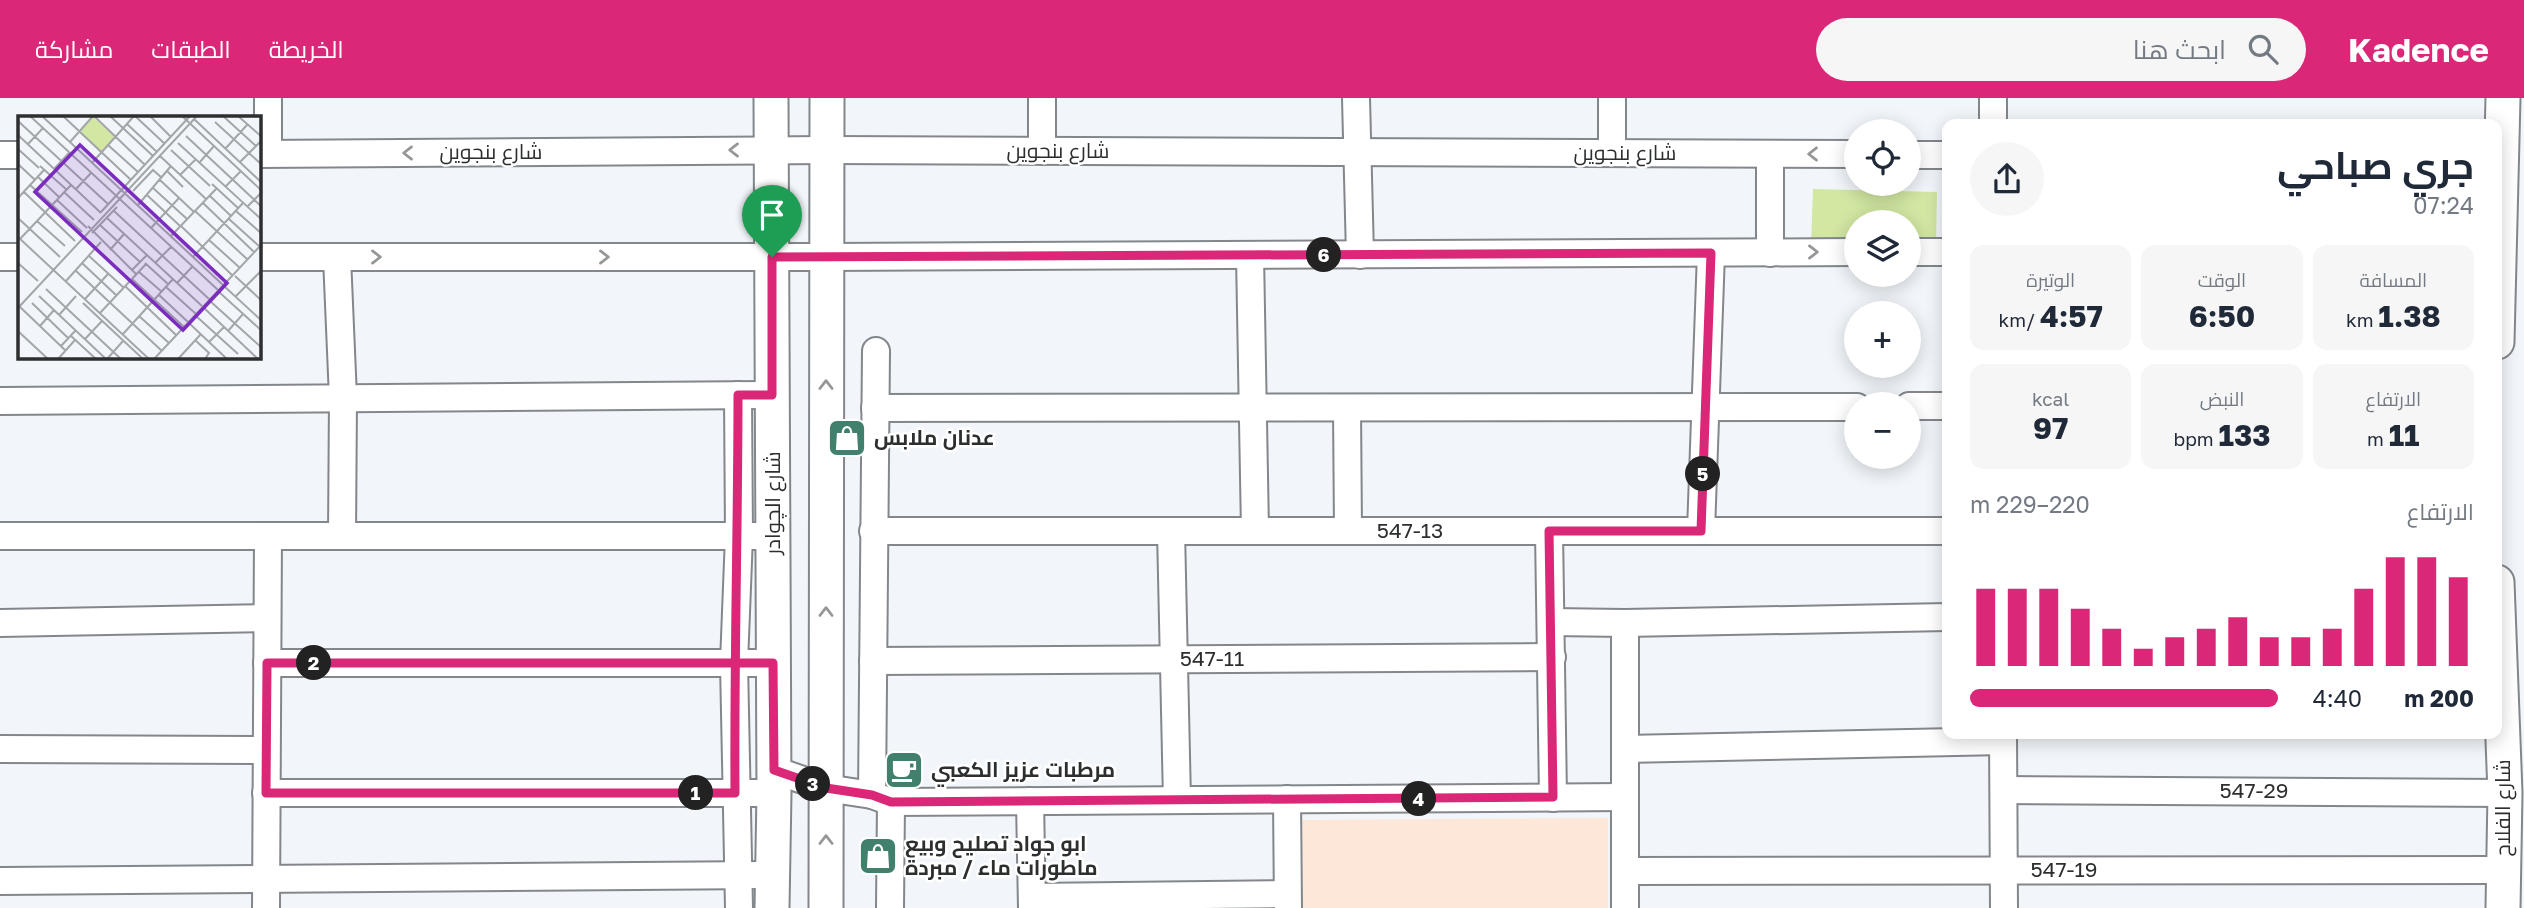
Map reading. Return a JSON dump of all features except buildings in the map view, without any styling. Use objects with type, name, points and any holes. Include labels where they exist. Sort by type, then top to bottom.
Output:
[{"type":"main road","name":"شارع الچوادر","points":[[771,98],[774,782],[772,908]]},
{"type":"main road","points":[[825,908],[827,98]]},
{"type":"main road","points":[[2502,119],[2503,98]]},
{"type":"main road","name":"شارع الفلاح","points":[[2502,722],[2505,793],[2503,908]]},
{"type":"street","points":[[264,153],[268,98]]},
{"type":"street","points":[[1042,98],[1042,151]]},
{"type":"street","points":[[1356,98],[1360,255]]},
{"type":"street","points":[[1612,98],[1612,153]]},
{"type":"street","points":[[1993,98],[1993,119]]},
{"type":"street","name":"شارع بنجوين","points":[[264,153],[827,150],[1844,154]]},
{"type":"street","points":[[1770,154],[1770,253]]},
{"type":"street","points":[[0,155],[18,155]]},
{"type":"street","points":[[1921,155],[1942,155]]},
{"type":"street","points":[[261,257],[1844,252]]},
{"type":"street","points":[[1921,252],[1942,252]]},
{"type":"street","points":[[1701,531],[1711,253]]},
{"type":"street","points":[[1250,255],[1255,531]]},
{"type":"street","points":[[0,257],[18,257]]},
{"type":"street","points":[[337,257],[343,398],[342,536]]},
{"type":"street","points":[[876,351],[873,660],[890,908]]},
{"type":"street","points":[[738,395],[739,536],[734,663],[738,908]]},
{"type":"street","points":[[0,401],[772,395]]},
{"type":"street","points":[[1921,406],[1942,406]]},
{"type":"street","points":[[875,408],[1844,407]]},
{"type":"street","points":[[1347,408],[1349,531]]},
{"type":"street","name":"547-13","points":[[873,531],[1942,531]]},
{"type":"street","points":[[1171,531],[1177,800]]},
{"type":"street","points":[[1549,531],[1553,797]]},
{"type":"street","points":[[0,536],[773,536]]},
{"type":"street","points":[[266,908],[268,536]]},
{"type":"street","points":[[1552,622],[1942,617]]},
{"type":"street","points":[[0,623],[267,618]]},
{"type":"street","points":[[1625,623],[1625,908]]},
{"type":"street","name":"547-11","points":[[873,660],[1552,657]]},
{"type":"street","points":[[267,663],[773,663]]},
{"type":"street","points":[[1625,749],[1942,739]]},
{"type":"street","points":[[2003,739],[2004,908]]},
{"type":"street","points":[[0,749],[266,750]]},
{"type":"street","points":[[266,793],[735,793],[774,782],[826,788],[881,799],[1030,801],[1625,797]]},
{"type":"street","name":"547-29","points":[[2004,790],[2505,793]]},
{"type":"street","points":[[1030,801],[1032,902],[1287,901],[1287,799]]},
{"type":"street","name":"547-19","points":[[1625,871],[2503,870]]},
{"type":"street","points":[[0,881],[772,875]]},
{"type":"shaded area","points":[[1608,818],[1608,908],[1303,908],[1302,820]]},
{"type":"green space","points":[[1813,189],[1844,190],[1844,196],[1921,196],[1921,192],[1937,192],[1936,246],[1921,246],[1921,210],[1844,210],[1844,245],[1811,245]]},
{"type":"place","name":"عدنان ملابس","points":[[847,438]]},
{"type":"place","name":"مرطبات عزيز الكعبي","points":[[904,770]]},
{"type":"place","name":"ابو جواد تصليح وبيع ماطورات ماء / مبردة","points":[[878,856]]},
{"type":"route","points":[[772,257],[772,395],[738,395],[739,536],[734,663],[735,793],[266,793],[267,663],[640,663],[734,663],[773,663],[774,770],[826,788],[872,795],[891,802],[1553,797],[1549,531],[1701,531],[1711,253],[772,257]]}]
